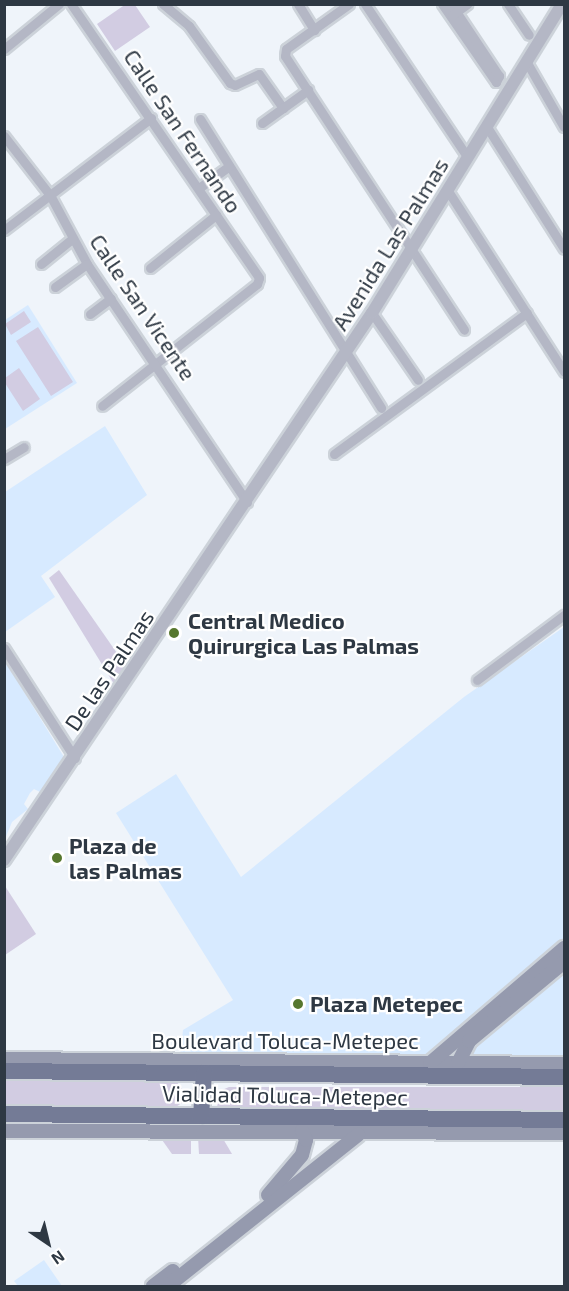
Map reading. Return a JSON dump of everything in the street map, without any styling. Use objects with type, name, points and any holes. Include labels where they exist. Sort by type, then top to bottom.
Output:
[{"type":"highway","name":"Vialidad Toluca-Metepec","points":[[4,1071],[183,1067],[204,1073],[502,1070],[564,1077]]},
{"type":"highway","points":[[201,1116],[204,1073]]},
{"type":"highway","name":"Vialidad Toluca-Metepec","points":[[4,1114],[564,1120]]},
{"type":"highway","points":[[285,1117],[307,1131],[327,1118]]},
{"type":"highway","points":[[378,1130],[392,1119]]},
{"type":"main road","points":[[430,1063],[564,948]]},
{"type":"main road","points":[[458,1063],[469,1041],[564,962]]},
{"type":"main road","name":"Boulevard Toluca-Metepec","points":[[4,1059],[183,1067],[458,1063],[502,1070],[564,1064]]},
{"type":"main road","points":[[4,1131],[307,1131],[358,1135],[378,1130],[564,1133]]},
{"type":"main road","points":[[153,1287],[276,1188],[302,1155],[307,1131]]},
{"type":"main road","points":[[168,1287],[324,1159],[358,1135]]},
{"type":"street","points":[[4,49],[59,4]]},
{"type":"street","name":"Calle San Fernando","points":[[72,4],[259,281],[156,362]]},
{"type":"street","points":[[163,4],[189,26],[230,83],[235,85],[258,74],[283,108]]},
{"type":"street","points":[[298,4],[314,30]]},
{"type":"street","points":[[349,4],[284,51],[464,330]]},
{"type":"street","points":[[365,4],[468,158]]},
{"type":"street","points":[[451,9],[467,4]]},
{"type":"street","points":[[508,4],[529,35]]},
{"type":"street","name":"Avenida Las Palmas","points":[[247,501],[372,314],[562,4]]},
{"type":"street","points":[[451,9],[499,76],[496,82],[451,9]]},
{"type":"street","points":[[526,62],[564,128]]},
{"type":"street","points":[[262,123],[308,90]]},
{"type":"street","points":[[4,230],[151,118]]},
{"type":"street","points":[[200,119],[381,408]]},
{"type":"street","points":[[486,127],[564,249]]},
{"type":"street","name":"Calle San Vicente","points":[[4,136],[50,195],[87,264],[156,362],[247,501]]},
{"type":"street","points":[[198,188],[229,166]]},
{"type":"street","points":[[448,191],[564,372]]},
{"type":"street","points":[[150,267],[216,215]]},
{"type":"street","points":[[41,264],[73,238]]},
{"type":"street","points":[[55,287],[87,264]]},
{"type":"street","points":[[90,314],[111,298]]},
{"type":"street","points":[[334,454],[527,313]]},
{"type":"street","points":[[372,314],[418,380]]},
{"type":"street","points":[[102,406],[156,362]]},
{"type":"street","points":[[4,459],[24,447]]},
{"type":"street","name":"De las Palmas","points":[[4,860],[247,501]]},
{"type":"street","points":[[477,680],[564,615]]},
{"type":"street","points":[[4,648],[75,758]]},
{"type":"shaded area","points":[[126,4],[135,5],[150,27],[115,51],[97,24]]},
{"type":"shaded area","points":[[28,305],[77,383],[5,429],[5,320]]},
{"type":"shaded area","points":[[24,311],[31,322],[11,335],[5,324]]},
{"type":"shaded area","points":[[38,327],[73,382],[51,396],[16,341]]},
{"type":"shaded area","points":[[19,368],[40,399],[23,411],[5,383],[5,378]]},
{"type":"shaded area","points":[[105,426],[147,495],[41,576],[55,597],[5,632],[5,492]]},
{"type":"shaded area","points":[[59,570],[126,666],[114,684],[49,578]]},
{"type":"shaded area","points":[[564,627],[564,1057],[180,1057],[183,1030],[233,1000],[116,813],[176,774],[241,877],[464,697]]},
{"type":"shaded area","points":[[5,661],[64,757],[40,792],[34,789],[30,793],[24,804],[28,809],[12,822],[5,839]]},
{"type":"shaded area","points":[[5,886],[36,934],[4,955]]},
{"type":"shaded area","points":[[5,1080],[176,1081],[186,1094],[183,1102],[176,1107],[5,1107]]},
{"type":"shaded area","points":[[229,1087],[564,1087],[564,1114],[218,1109],[215,1093]]},
{"type":"shaded area","points":[[160,1137],[191,1137],[191,1154],[172,1154]]},
{"type":"shaded area","points":[[198,1137],[222,1137],[232,1154],[199,1154]]},
{"type":"shaded area","points":[[44,1260],[62,1286],[18,1286],[14,1281]]},
{"type":"place","name":"Central Medico Quirurgica Las Palmas","points":[[174,633]]},
{"type":"place","name":"Plaza de las Palmas","points":[[57,858]]},
{"type":"place","name":"Plaza Metepec","points":[[298,1004]]}]
